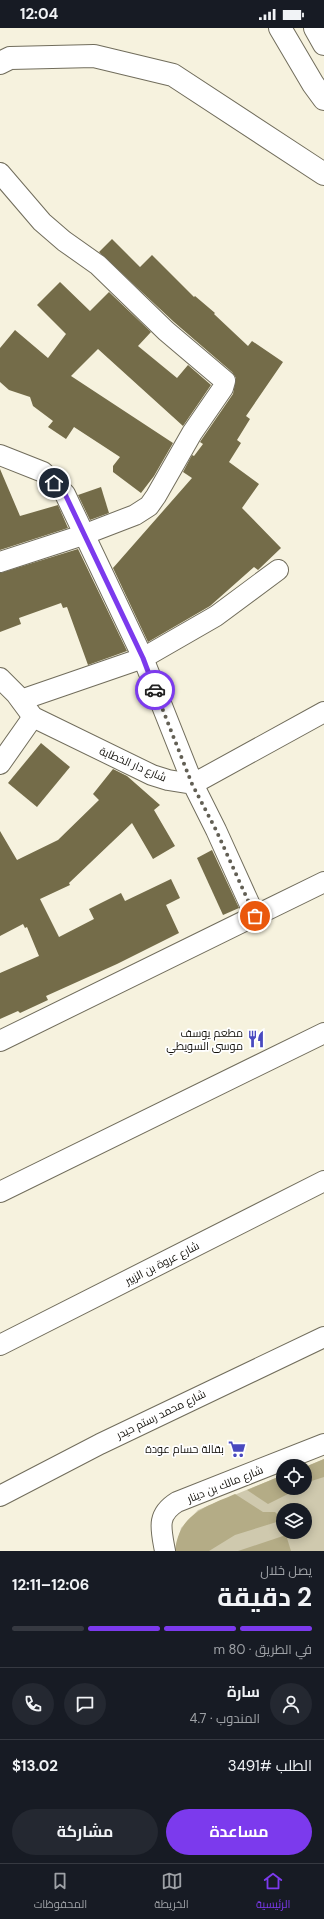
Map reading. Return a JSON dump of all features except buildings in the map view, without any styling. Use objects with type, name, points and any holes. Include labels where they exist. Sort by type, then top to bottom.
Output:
[{"type":"highway","points":[[280,28],[312,84],[324,99]]},
{"type":"highway","points":[[316,28],[324,44]]},
{"type":"highway","points":[[0,63],[10,58],[94,56],[173,75],[324,174]]},
{"type":"street","points":[[0,173],[42,222],[64,241],[98,265],[166,331],[225,381],[223,388],[192,433],[149,506],[135,515],[83,535],[0,562]]},
{"type":"street","points":[[0,455],[43,472],[65,494],[83,535],[143,658],[192,784],[216,830],[255,916]]},
{"type":"street","points":[[21,700],[143,658],[216,616],[278,570]]},
{"type":"street","name":"شارع دار الخطابة","points":[[0,678],[21,700],[33,717],[152,775],[168,780],[192,784]]},
{"type":"street","points":[[192,784],[324,712]]},
{"type":"street","points":[[0,764],[33,717]]},
{"type":"street","points":[[0,1040],[324,882]]},
{"type":"street","points":[[0,1192],[231,1077],[324,1033]]},
{"type":"street","name":"شارع عروة بن الزبير","points":[[0,1345],[324,1181]]},
{"type":"street","name":"شارع محمد رستم حيدر","points":[[0,1496],[100,1444],[324,1337]]},
{"type":"street","name":"شارع مالك بن دينار","points":[[165,1551],[161,1532],[162,1517],[168,1508],[178,1502],[324,1444]]},
{"type":"shaded area","points":[[324,1459],[324,1551],[175,1551],[181,1528],[198,1510],[276,1478],[276,1495],[312,1495],[312,1464]]},
{"type":"shaded area","points":[[324,1459],[324,1477],[312,1481],[312,1464]]},
{"type":"shaded area","points":[[276,1478],[276,1495],[286,1495],[268,1504],[247,1490]]},
{"type":"shaded area","points":[[235,1494],[263,1512],[275,1512],[276,1522],[235,1535],[209,1551],[175,1551],[177,1538],[188,1520],[204,1508]]},
{"type":"shaded area","points":[[276,1538],[287,1539],[291,1551],[238,1551]]},
{"type":"way so far","points":[[155,690],[192,784],[216,830],[255,916]]},
{"type":"place","name":"مطعم يوسف موسى السويطي","points":[[256,1039]]},
{"type":"place","name":"بقالة حسام عودة","points":[[237,1449]]},
{"type":"route","points":[[54,483],[65,494],[83,535],[143,658],[155,690]]}]
